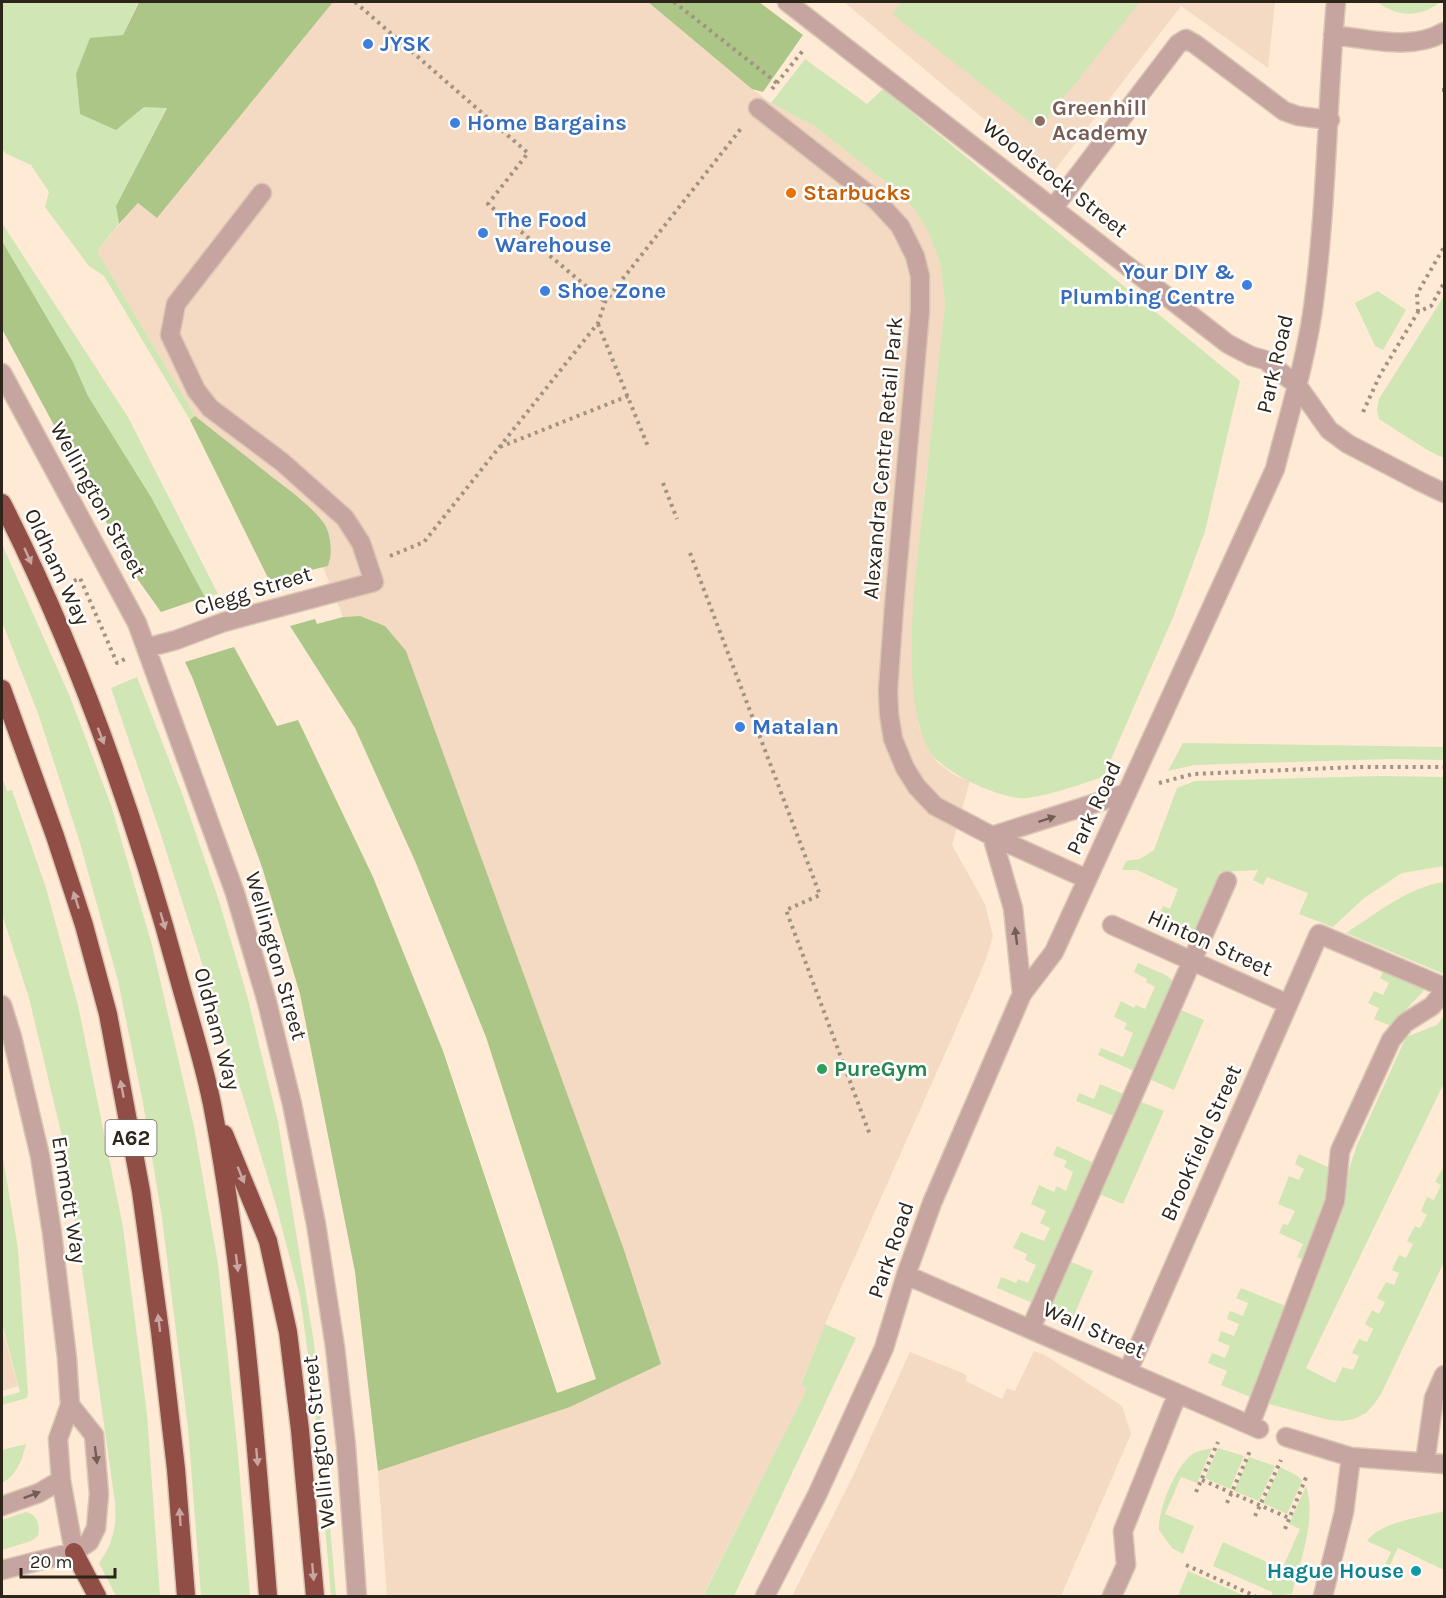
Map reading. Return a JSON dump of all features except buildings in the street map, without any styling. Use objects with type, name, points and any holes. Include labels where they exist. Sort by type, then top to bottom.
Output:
[{"type":"highway","name":"Oldham Way","points":[[2,503],[65,641],[119,783],[163,920],[212,1101],[235,1247],[248,1353],[268,1596]]},
{"type":"highway","name":"A62","points":[[2,692],[59,847],[84,925],[108,1014],[143,1202],[176,1469],[186,1596]]},
{"type":"highway","points":[[212,1101],[268,1241],[288,1332],[300,1430],[315,1596]]},
{"type":"highway","points":[[74,1552],[97,1596]]},
{"type":"street","name":"Woodstock Street","points":[[787,2],[1228,344],[1251,356],[1265,360],[1297,385],[1329,430],[1348,444],[1444,493]]},
{"type":"street","name":"Park Road","points":[[765,1596],[817,1495],[884,1348],[906,1275],[932,1203],[1022,994],[1054,952],[1275,469],[1297,385],[1314,302],[1330,120],[1336,2]]},
{"type":"street","points":[[1333,35],[1410,43],[1432,39],[1444,32]]},
{"type":"street","points":[[1054,207],[1178,45],[1186,39],[1284,111],[1298,116],[1330,120]]},
{"type":"street","name":"Alexandra Centre Retail Park","points":[[758,108],[877,201],[900,226],[915,256],[920,276],[920,310],[888,690],[893,739],[904,768],[917,787],[935,806],[992,836],[1087,879]]},
{"type":"street","name":"Clegg Street","points":[[146,648],[176,640],[224,622],[374,582],[361,543],[345,518],[282,462],[210,408],[196,390],[170,335],[176,304],[262,193]]},
{"type":"street","name":"Wellington Street","points":[[2,373],[137,623],[235,893],[267,1002],[292,1104],[316,1224],[335,1347],[346,1446],[357,1596]]},
{"type":"street","points":[[1022,994],[1013,908],[992,836],[1127,793]]},
{"type":"street","points":[[1031,1328],[1227,881]]},
{"type":"street","name":"Hinton Street","points":[[1112,925],[1288,1004]]},
{"type":"street","name":"Brookfield Street","points":[[1128,1371],[1319,934],[1444,989]]},
{"type":"street","name":"Wall Street","points":[[906,1275],[1255,1428],[1335,1201],[1340,1151],[1391,1040],[1406,1023],[1432,1006],[1444,989]]},
{"type":"street","name":"Emmott Way","points":[[2,1005],[12,1037],[40,1155],[66,1347],[70,1406],[58,1439],[61,1480],[74,1552]]},
{"type":"street","points":[[1425,1462],[1431,1408],[1444,1376]]},
{"type":"street","points":[[1113,1596],[1126,1565],[1123,1531],[1178,1395]]},
{"type":"street","points":[[2,1570],[74,1552],[89,1542],[96,1528],[99,1494],[94,1435],[70,1406]]},
{"type":"street","points":[[1286,1437],[1351,1457],[1380,1461],[1444,1464]]},
{"type":"street","points":[[1323,1596],[1344,1512],[1351,1457]]},
{"type":"street","points":[[2,1506],[39,1493],[61,1480]]},
{"type":"path","points":[[355,2],[528,153],[488,204],[605,303]]},
{"type":"path","points":[[674,2],[777,83],[806,47]]},
{"type":"path","points":[[398,553],[424,542],[598,323],[605,303],[746,123]]},
{"type":"path","points":[[1418,312],[1417,294],[1444,247]]},
{"type":"path","points":[[1363,412],[1380,375],[1418,312],[1431,306],[1444,282]]},
{"type":"path","points":[[598,323],[650,449]]},
{"type":"path","points":[[499,447],[628,396]]},
{"type":"path","points":[[663,483],[677,519]]},
{"type":"path","points":[[690,553],[820,896],[786,910],[870,1135]]},
{"type":"path","points":[[74,581],[80,578],[117,663],[129,658],[125,649]]},
{"type":"path","points":[[1152,786],[1192,774],[1356,766],[1444,767]]},
{"type":"path","points":[[1196,1492],[1218,1442]]},
{"type":"path","points":[[1227,1503],[1250,1450]]},
{"type":"path","points":[[1255,1516],[1281,1459]]},
{"type":"path","points":[[1285,1529],[1307,1475]]},
{"type":"path","points":[[1202,1480],[1289,1518]]},
{"type":"path","points":[[1186,1565],[1255,1596]]},
{"type":"shaded area","points":[[333,2],[648,2],[752,89],[771,103],[814,126],[895,189],[915,210],[929,233],[941,267],[945,306],[917,561],[919,728],[938,763],[956,776],[970,781],[952,845],[985,904],[993,936],[971,995],[825,1324],[801,1383],[807,1389],[704,1593],[709,1596],[387,1596],[378,1471],[570,1407],[661,1364],[360,616],[343,617],[323,567],[328,566],[330,561],[330,545],[302,500],[195,416],[97,251],[138,203],[157,218]]},
{"type":"shaded area","name":"Greenhill Academy","points":[[844,2],[1275,2],[1268,68],[1181,6],[1051,175]]},
{"type":"shaded area","points":[[2,1328],[18,1386],[2,1391]]},
{"type":"shaded area","points":[[1034,1351],[1045,1355],[1122,1406],[1131,1434],[1061,1596],[792,1596],[853,1476],[910,1352],[967,1375],[966,1381],[1002,1399],[1007,1388],[1015,1391]]},
{"type":"green space","points":[[2,2],[138,2],[123,35],[76,74],[80,114],[116,129],[144,107],[167,107],[116,206],[119,224],[97,251],[195,416],[190,420],[104,276],[89,266],[45,207],[49,192],[31,165],[5,153],[2,148]]},
{"type":"green space","points":[[139,2],[333,2],[157,218],[138,203],[119,224],[116,206],[167,108],[144,107],[116,130],[80,114],[76,74],[90,38],[123,35]]},
{"type":"green space","points":[[648,2],[759,2],[803,35],[763,92],[752,89]]},
{"type":"green space","points":[[902,2],[1140,2],[1039,129],[892,14]]},
{"type":"green space","points":[[1378,2],[1440,2],[1425,11],[1409,14],[1393,11]]},
{"type":"green space","points":[[805,59],[867,104],[883,89],[1240,381],[1205,531],[1174,615],[1104,775],[1097,779],[1045,795],[1016,798],[989,790],[959,776],[936,759],[929,750],[919,725],[914,693],[912,619],[945,306],[941,267],[929,233],[915,210],[895,189],[814,126],[771,103]]},
{"type":"green space","points":[[2,223],[128,417],[218,594],[205,597],[151,497],[88,396],[73,362],[2,241]]},
{"type":"green space","points":[[2,241],[73,362],[88,396],[151,497],[205,597],[161,612],[136,577],[2,329]]},
{"type":"green space","points":[[1378,291],[1406,310],[1383,350],[1375,346],[1355,303]]},
{"type":"green space","points":[[1444,296],[1444,458],[1379,419],[1377,409],[1379,399]]},
{"type":"green space","points":[[195,416],[298,497],[317,515],[326,526],[329,537],[328,566],[269,580],[190,420]]},
{"type":"green space","points":[[2,544],[70,697],[111,805],[152,945],[194,1127],[218,1264],[250,1596],[201,1596],[188,1428],[162,1218],[143,1103],[118,981],[80,843],[39,716],[2,622]]},
{"type":"green space","points":[[360,616],[385,626],[406,651],[624,1250],[661,1364],[570,1407],[378,1471],[355,1272],[300,994],[262,867],[185,662],[234,647],[277,726],[298,720],[373,877],[443,1051],[557,1393],[596,1379],[486,1037],[415,861],[355,728],[290,626],[315,619],[317,624],[343,617]]},
{"type":"green space","points":[[137,677],[183,796],[219,901],[247,995],[278,1122],[314,1343],[336,1596],[331,1596],[314,1398],[300,1297],[276,1205],[215,1004],[111,688]]},
{"type":"green space","points":[[1183,743],[1444,747],[1444,760],[1391,759],[1194,765],[1168,771]]},
{"type":"green space","points":[[1380,776],[1444,777],[1444,866],[1402,873],[1363,899],[1333,927],[1299,914],[1308,893],[1267,877],[1263,885],[1253,880],[1258,870],[1221,872],[1191,938],[1155,923],[1163,906],[1170,909],[1178,889],[1137,870],[1122,870],[1126,861],[1140,859],[1154,850],[1177,788],[1195,781]]},
{"type":"green space","points":[[2,777],[7,791],[12,790],[46,888],[78,1005],[123,1227],[147,1414],[160,1596],[116,1596],[99,1563],[108,1549],[113,1534],[115,1502],[65,1149],[29,998],[2,914]]},
{"type":"green space","points":[[1444,882],[1444,974],[1346,933],[1405,895]]},
{"type":"green space","points":[[1138,963],[1166,975],[1173,981],[1134,1071],[1098,1055],[1101,1048],[1123,1057],[1133,1033],[1124,1029],[1127,1023],[1114,1017],[1121,1001],[1134,1008],[1136,1005],[1145,1009],[1155,987],[1146,982],[1147,979],[1134,972]]},
{"type":"green space","points":[[1384,969],[1427,987],[1391,1026],[1374,1019],[1379,1008],[1368,1003],[1374,991],[1383,995],[1389,983],[1380,978]]},
{"type":"green space","points":[[1179,1009],[1204,1020],[1174,1090],[1149,1079]]},
{"type":"green space","points":[[1444,1016],[1444,1083],[1306,1368],[1335,1383],[1343,1367],[1353,1370],[1359,1356],[1352,1353],[1359,1339],[1367,1342],[1373,1329],[1365,1324],[1372,1310],[1379,1314],[1385,1302],[1377,1298],[1386,1282],[1394,1285],[1399,1273],[1392,1270],[1399,1255],[1406,1258],[1413,1244],[1407,1241],[1415,1226],[1420,1228],[1427,1215],[1421,1211],[1427,1197],[1434,1200],[1441,1185],[1435,1182],[1442,1169],[1444,1171],[1444,1262],[1382,1392],[1366,1413],[1354,1419],[1329,1420],[1269,1404],[1284,1357],[1319,1269],[1340,1208],[1347,1175],[1357,1145],[1406,1037],[1437,1025]]},
{"type":"green space","points":[[1100,1084],[1124,1094],[1114,1116],[1076,1101],[1079,1093],[1094,1099]]},
{"type":"green space","points":[[1139,1101],[1164,1111],[1123,1204],[1099,1194]]},
{"type":"green space","points":[[1057,1146],[1094,1163],[1033,1303],[997,1288],[1001,1277],[1016,1283],[1018,1279],[1028,1283],[1036,1265],[1025,1260],[1027,1254],[1013,1248],[1021,1232],[1044,1241],[1050,1228],[1040,1223],[1046,1211],[1031,1204],[1039,1185],[1054,1192],[1057,1186],[1066,1191],[1073,1172],[1064,1167],[1067,1161],[1053,1155]]},
{"type":"green space","points":[[2,1151],[18,1249],[28,1393],[27,1398],[2,1405],[2,1397],[20,1392],[2,1324]]},
{"type":"green space","points":[[1299,1154],[1328,1167],[1325,1208],[1304,1260],[1297,1257],[1303,1244],[1279,1233],[1283,1224],[1288,1225],[1295,1211],[1278,1204],[1289,1176],[1299,1180],[1304,1169],[1295,1164]]},
{"type":"green space","points":[[1069,1261],[1093,1271],[1072,1320],[1048,1309]]},
{"type":"green space","points":[[1241,1288],[1286,1306],[1250,1397],[1221,1385],[1227,1371],[1208,1363],[1212,1353],[1225,1358],[1230,1346],[1218,1341],[1221,1331],[1234,1336],[1239,1324],[1227,1319],[1230,1311],[1243,1316],[1248,1303],[1236,1298]]},
{"type":"green space","points":[[825,1324],[856,1338],[734,1596],[704,1594],[807,1389],[801,1384]]},
{"type":"green space","points":[[26,1444],[23,1456],[12,1476],[2,1483],[2,1450]]},
{"type":"green space","points":[[1212,1448],[1197,1483],[1181,1477],[1165,1514],[1194,1526],[1183,1554],[1172,1548],[1159,1530],[1161,1512],[1173,1480],[1184,1462],[1195,1453]]},
{"type":"green space","points":[[1218,1448],[1244,1456],[1230,1489],[1205,1478]]},
{"type":"green space","points":[[1249,1457],[1275,1466],[1259,1501],[1234,1491]]},
{"type":"green space","points":[[1280,1467],[1298,1476],[1302,1481],[1287,1514],[1263,1503]]},
{"type":"green space","points":[[1306,1486],[1310,1512],[1309,1526],[1292,1594],[1272,1596],[1272,1592],[1213,1566],[1223,1542],[1282,1569],[1300,1529],[1289,1524]]},
{"type":"green space","points":[[1444,1511],[1444,1570],[1398,1548],[1387,1571],[1383,1569],[1391,1552],[1367,1541],[1373,1535],[1392,1525]]},
{"type":"green space","points":[[26,1512],[33,1515],[37,1521],[38,1536],[31,1541],[2,1550],[2,1520]]},
{"type":"green space","points":[[1188,1571],[1245,1596],[1178,1596]]},
{"type":"place","name":"JYSK","points":[[368,44]]},
{"type":"place","name":"Greenhill Academy","points":[[1040,121]]},
{"type":"place","name":"Home Bargains","points":[[455,123]]},
{"type":"place","name":"Starbucks","points":[[791,193]]},
{"type":"place","name":"The Food Warehouse","points":[[483,233]]},
{"type":"place","name":"Your DIY & Plumbing Centre","points":[[1247,285]]},
{"type":"place","name":"Shoe Zone","points":[[545,291]]},
{"type":"place","name":"Matalan","points":[[740,727]]},
{"type":"place","name":"PureGym","points":[[822,1069]]},
{"type":"place","name":"Hague House","points":[[1416,1571]]}]
